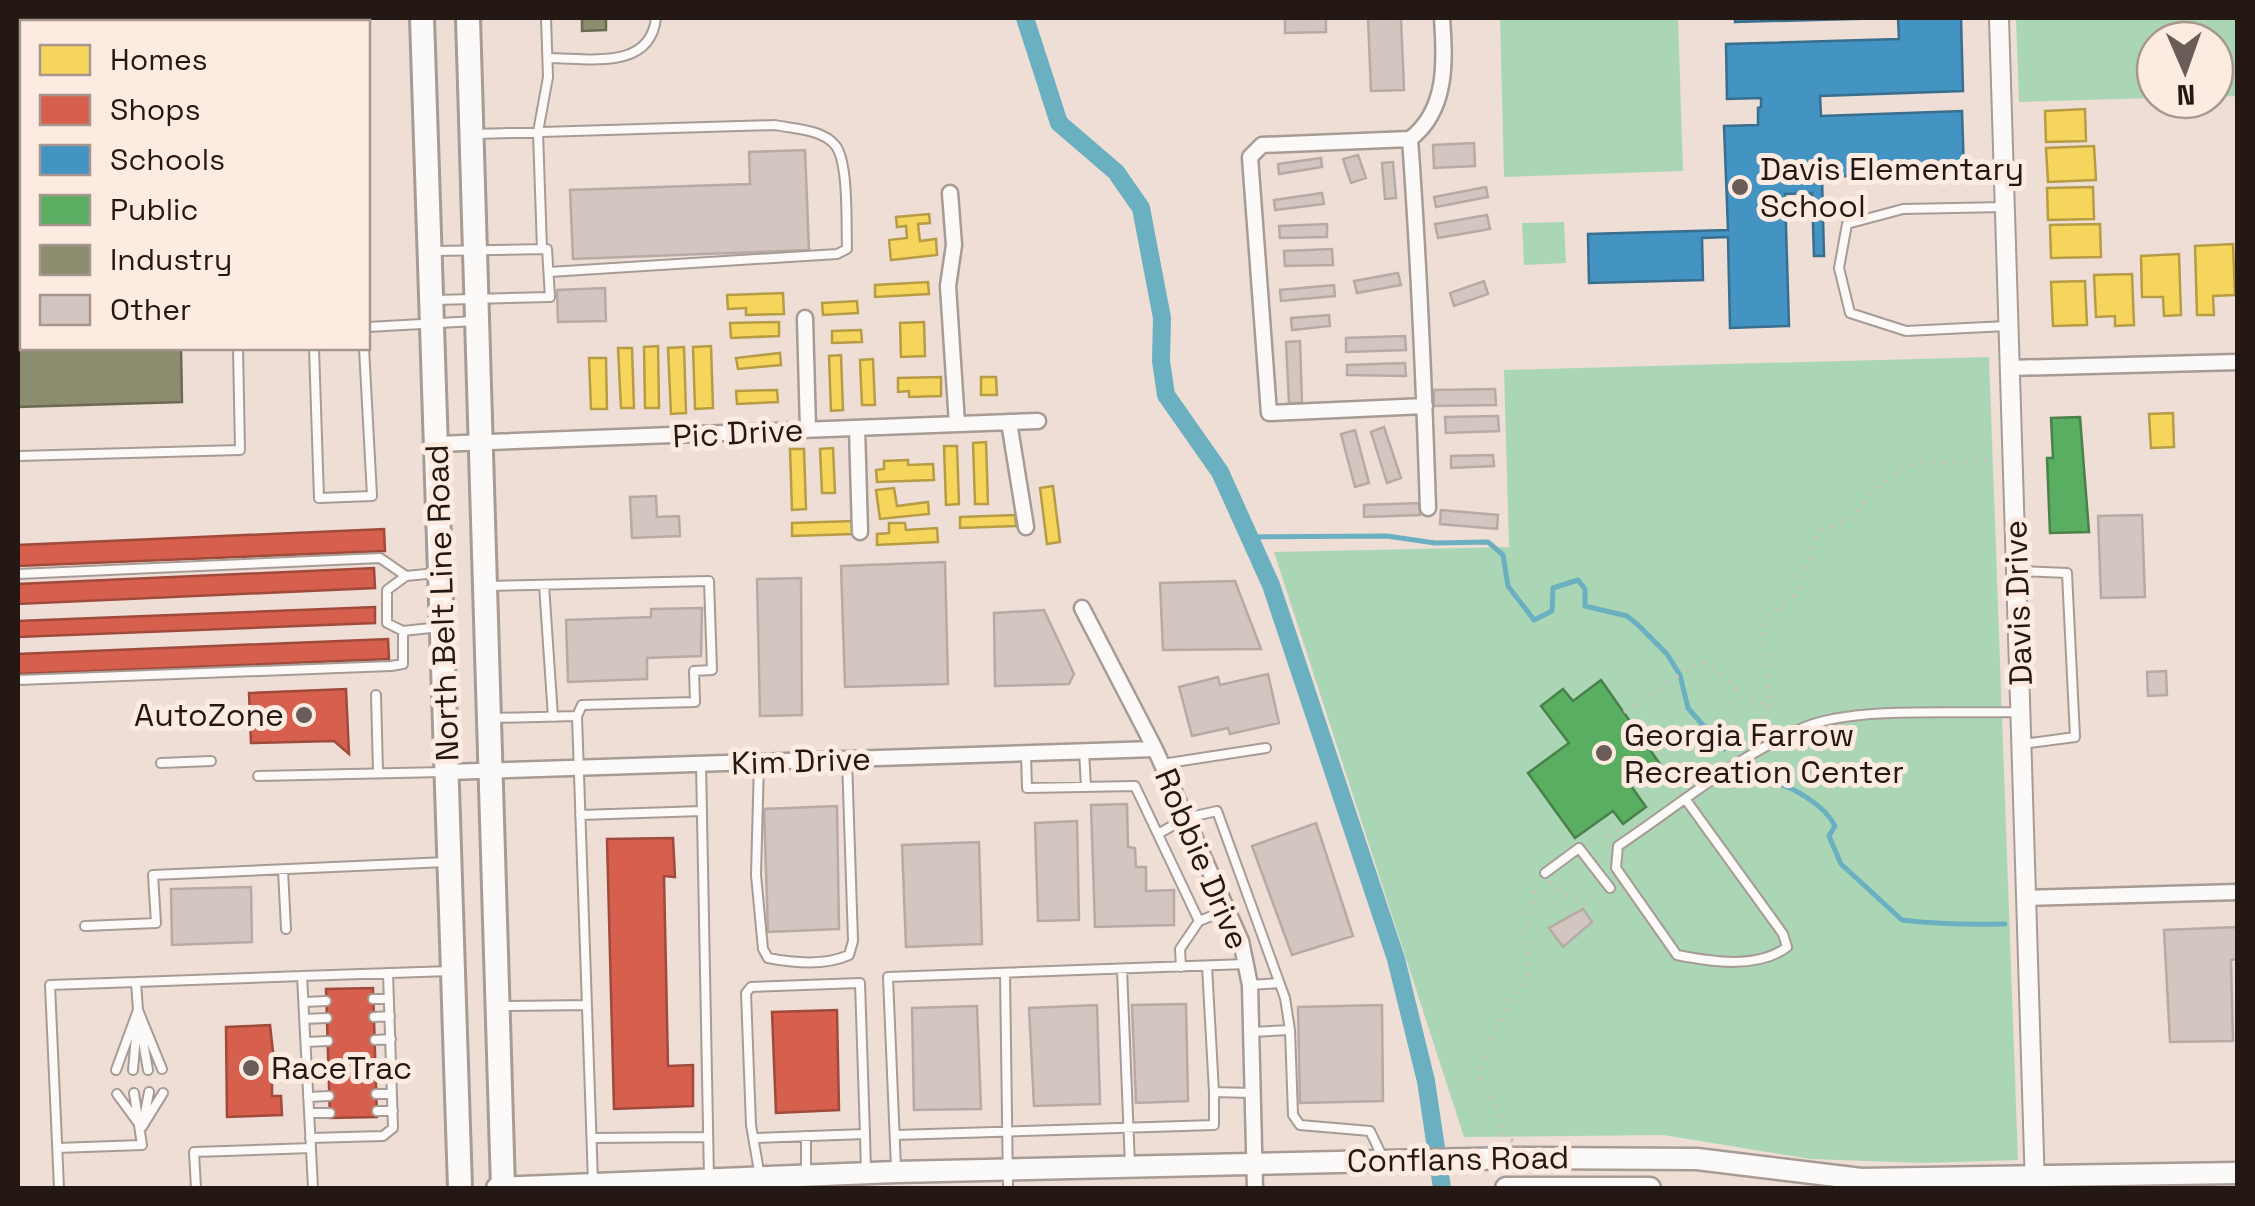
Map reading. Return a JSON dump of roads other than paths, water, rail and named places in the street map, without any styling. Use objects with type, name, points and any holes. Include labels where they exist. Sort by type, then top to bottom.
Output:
[{"type":"main road","name":"North Belt Line Road","points":[[422,18],[460,1188]]},
{"type":"main road","name":"North Belt Line Road","points":[[468,18],[501,1188]]},
{"type":"main road","name":"Conflans Road","points":[[501,1188],[708,1178],[798,1180],[896,1172],[1009,1179],[1130,1166],[1492,1158],[1661,1158],[1861,1180],[2035,1183],[2238,1173]]},
{"type":"main road","points":[[1661,1158],[1662,1188]]},
{"type":"main road","name":"Conflans Road","points":[[1506,1188],[1650,1188]]},
{"type":"street","points":[[1428,508],[1410,140],[1436,102],[1445,72],[1442,18]]},
{"type":"street","name":"Davis Drive","points":[[1998,18],[2035,1183]]},
{"type":"street","points":[[1410,140],[1262,145],[1250,156],[1269,413],[1425,406]]},
{"type":"street","points":[[950,193],[954,244],[948,286],[957,424]]},
{"type":"street","points":[[805,318],[808,429]]},
{"type":"street","points":[[2010,368],[2238,362]]},
{"type":"street","name":"Pic Drive","points":[[437,444],[1038,421]]},
{"type":"street","points":[[1009,422],[1026,527]]},
{"type":"street","points":[[857,428],[860,532]]},
{"type":"street","name":"Robbie Drive","points":[[1082,608],[1162,764],[1227,910],[1246,964],[1250,985],[1255,1188]]},
{"type":"street","name":"Kim Drive","points":[[448,772],[1155,749]]},
{"type":"street","points":[[2027,898],[2238,892]]},
{"type":"lane","points":[[542,249],[538,132],[544,119],[546,18]]},
{"type":"lane","points":[[548,58],[617,58],[642,52],[651,40],[656,18]]},
{"type":"lane","points":[[471,134],[775,126],[817,133],[835,144],[842,159],[846,249],[837,254],[548,272]]},
{"type":"lane","points":[[2005,207],[1903,209],[1847,224],[1839,268],[1850,313],[1906,332],[2009,326]]},
{"type":"lane","points":[[370,326],[432,311],[475,310],[550,297],[547,249],[430,251]]},
{"type":"lane","points":[[432,311],[475,310]]},
{"type":"lane","points":[[18,456],[240,450],[238,350]]},
{"type":"lane","points":[[314,350],[319,498],[372,496],[364,350]]},
{"type":"lane","points":[[18,574],[380,558],[406,576]]},
{"type":"lane","points":[[2017,571],[2067,572],[2074,737],[2022,744]]},
{"type":"lane","points":[[441,572],[406,576],[387,590],[387,623],[403,631],[443,626]]},
{"type":"lane","points":[[484,586],[709,580],[712,670],[694,672],[695,702],[582,705],[576,716],[593,1182]]},
{"type":"lane","points":[[544,585],[552,717]]},
{"type":"lane","points":[[18,680],[391,666],[403,664],[403,631]]},
{"type":"lane","points":[[376,695],[378,771]]},
{"type":"lane","points":[[1686,800],[1783,934],[1787,947],[1770,960],[1705,960],[1677,955],[1616,868],[1618,846],[1686,800],[1807,726],[1860,716],[2022,712]]},
{"type":"lane","points":[[488,718],[576,716]]},
{"type":"lane","points":[[1162,764],[1266,748]]},
{"type":"lane","points":[[1084,752],[1086,787]]},
{"type":"lane","points":[[1026,753],[1028,788],[1135,786],[1199,920]]},
{"type":"lane","points":[[759,762],[756,876],[764,949],[768,958],[784,961],[834,962],[849,955],[853,941],[847,759]]},
{"type":"lane","points":[[161,763],[211,761]]},
{"type":"lane","points":[[701,764],[708,1178]]},
{"type":"lane","points":[[258,776],[448,772]]},
{"type":"lane","points":[[580,815],[702,811]]},
{"type":"lane","points":[[1158,834],[1186,818],[1216,811],[1279,982],[1290,1030],[1293,1115],[1300,1125],[1370,1131],[1391,1160]]},
{"type":"lane","points":[[1545,872],[1579,848],[1610,888]]},
{"type":"lane","points":[[85,926],[156,923],[154,875],[450,862]]},
{"type":"lane","points":[[283,870],[286,929]]},
{"type":"lane","points":[[1181,967],[1180,949],[1199,920],[1227,910]]},
{"type":"lane","points":[[896,1172],[888,977],[1246,964]]},
{"type":"lane","points":[[894,1135],[1214,1125],[1206,966]]},
{"type":"lane","points":[[1122,969],[1130,1166]]},
{"type":"lane","points":[[58,1188],[50,985],[454,971]]},
{"type":"lane","points":[[196,1188],[194,1152],[383,1136],[393,1128],[388,973]]},
{"type":"lane","points":[[1005,973],[1009,1179]]},
{"type":"lane","points":[[302,976],[312,1188]]},
{"type":"lane","points":[[760,1177],[746,994],[760,984],[855,980],[864,994],[866,1173]]},
{"type":"lane","points":[[136,982],[148,1070]]},
{"type":"lane","points":[[1250,985],[1279,982]]},
{"type":"lane","points":[[373,999],[389,998]]},
{"type":"lane","points":[[304,1002],[326,1001]]},
{"type":"lane","points":[[497,1006],[587,1005]]},
{"type":"lane","points":[[138,1010],[162,1069]]},
{"type":"lane","points":[[134,1070],[138,1010]]},
{"type":"lane","points":[[116,1070],[138,1010]]},
{"type":"lane","points":[[374,1016],[390,1016]]},
{"type":"lane","points":[[304,1019],[327,1018]]},
{"type":"lane","points":[[1251,1032],[1290,1030]]},
{"type":"lane","points":[[375,1040],[390,1040]]},
{"type":"lane","points":[[306,1042],[328,1041]]},
{"type":"lane","points":[[376,1069],[392,1068]]},
{"type":"lane","points":[[307,1072],[329,1070]]},
{"type":"lane","points":[[57,1148],[142,1145],[149,1092]]},
{"type":"lane","points":[[142,1127],[163,1092]]},
{"type":"lane","points":[[1214,1092],[1253,1093]]},
{"type":"lane","points":[[134,1093],[142,1127]]},
{"type":"lane","points":[[117,1094],[142,1127]]},
{"type":"lane","points":[[376,1094],[392,1094]]},
{"type":"lane","points":[[308,1097],[330,1096]]},
{"type":"lane","points":[[377,1111],[393,1111]]},
{"type":"lane","points":[[309,1113],[330,1113]]},
{"type":"lane","points":[[755,1138],[866,1134]]},
{"type":"lane","points":[[798,1180],[806,1136]]},
{"type":"lane","points":[[592,1138],[707,1137]]},
{"type":"waterway","points":[[1025,18],[1059,123],[1116,172],[1141,208],[1162,318],[1161,361],[1166,395],[1220,472],[1271,585],[1396,959],[1426,1081],[1442,1188]]},
{"type":"waterway","points":[[1248,537],[1387,536],[1435,543],[1488,542],[1503,555],[1508,586],[1534,620],[1552,611],[1553,588],[1578,580],[1585,589],[1585,606],[1627,616],[1667,654],[1680,675],[1688,708],[1724,749]]},
{"type":"waterway","points":[[1768,780],[1796,791],[1823,810],[1835,826],[1829,836],[1841,864],[1902,920],[2005,924]]},
{"type":"place","name":"Davis Elementary School","points":[[1740,187]]},
{"type":"place","name":"AutoZone","points":[[304,715]]},
{"type":"place","name":"Georgia Farrow Recreation Center","points":[[1604,753]]},
{"type":"place","name":"RaceTrac","points":[[251,1068]]}]
